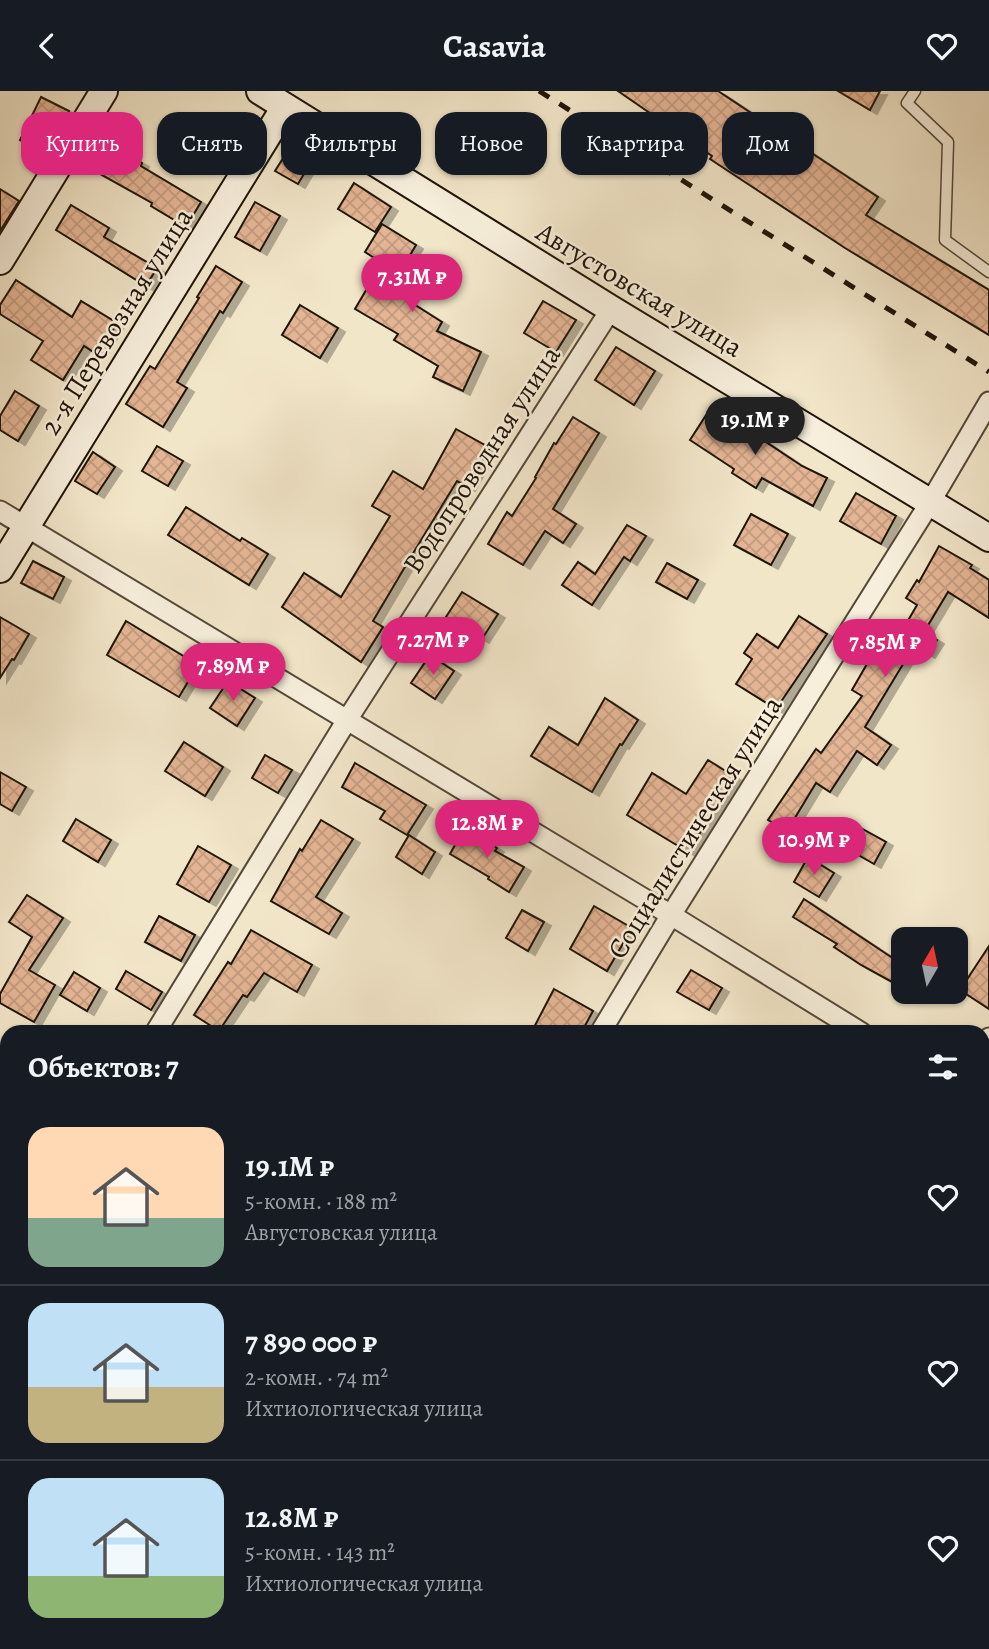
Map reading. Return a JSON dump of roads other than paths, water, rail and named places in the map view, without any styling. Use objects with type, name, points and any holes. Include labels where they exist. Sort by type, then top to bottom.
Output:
[{"type":"street","points":[[0,261],[104,91]]},
{"type":"street","name":"Августовская улица","points":[[260,91],[611,309],[989,538]]},
{"type":"street","name":"2-я Перевозная улица","points":[[0,569],[285,107]]},
{"type":"street","name":"Водопроводная улица","points":[[160,1025],[347,720],[611,309]]},
{"type":"street","name":"Социалистическая улица","points":[[605,1025],[931,501],[989,402]]},
{"type":"street","points":[[0,511],[849,1025]]},
{"type":"lane","points":[[915,91],[907,103],[948,142],[946,240],[989,272]]},
{"type":"railway","points":[[539,91],[989,372]]}]
